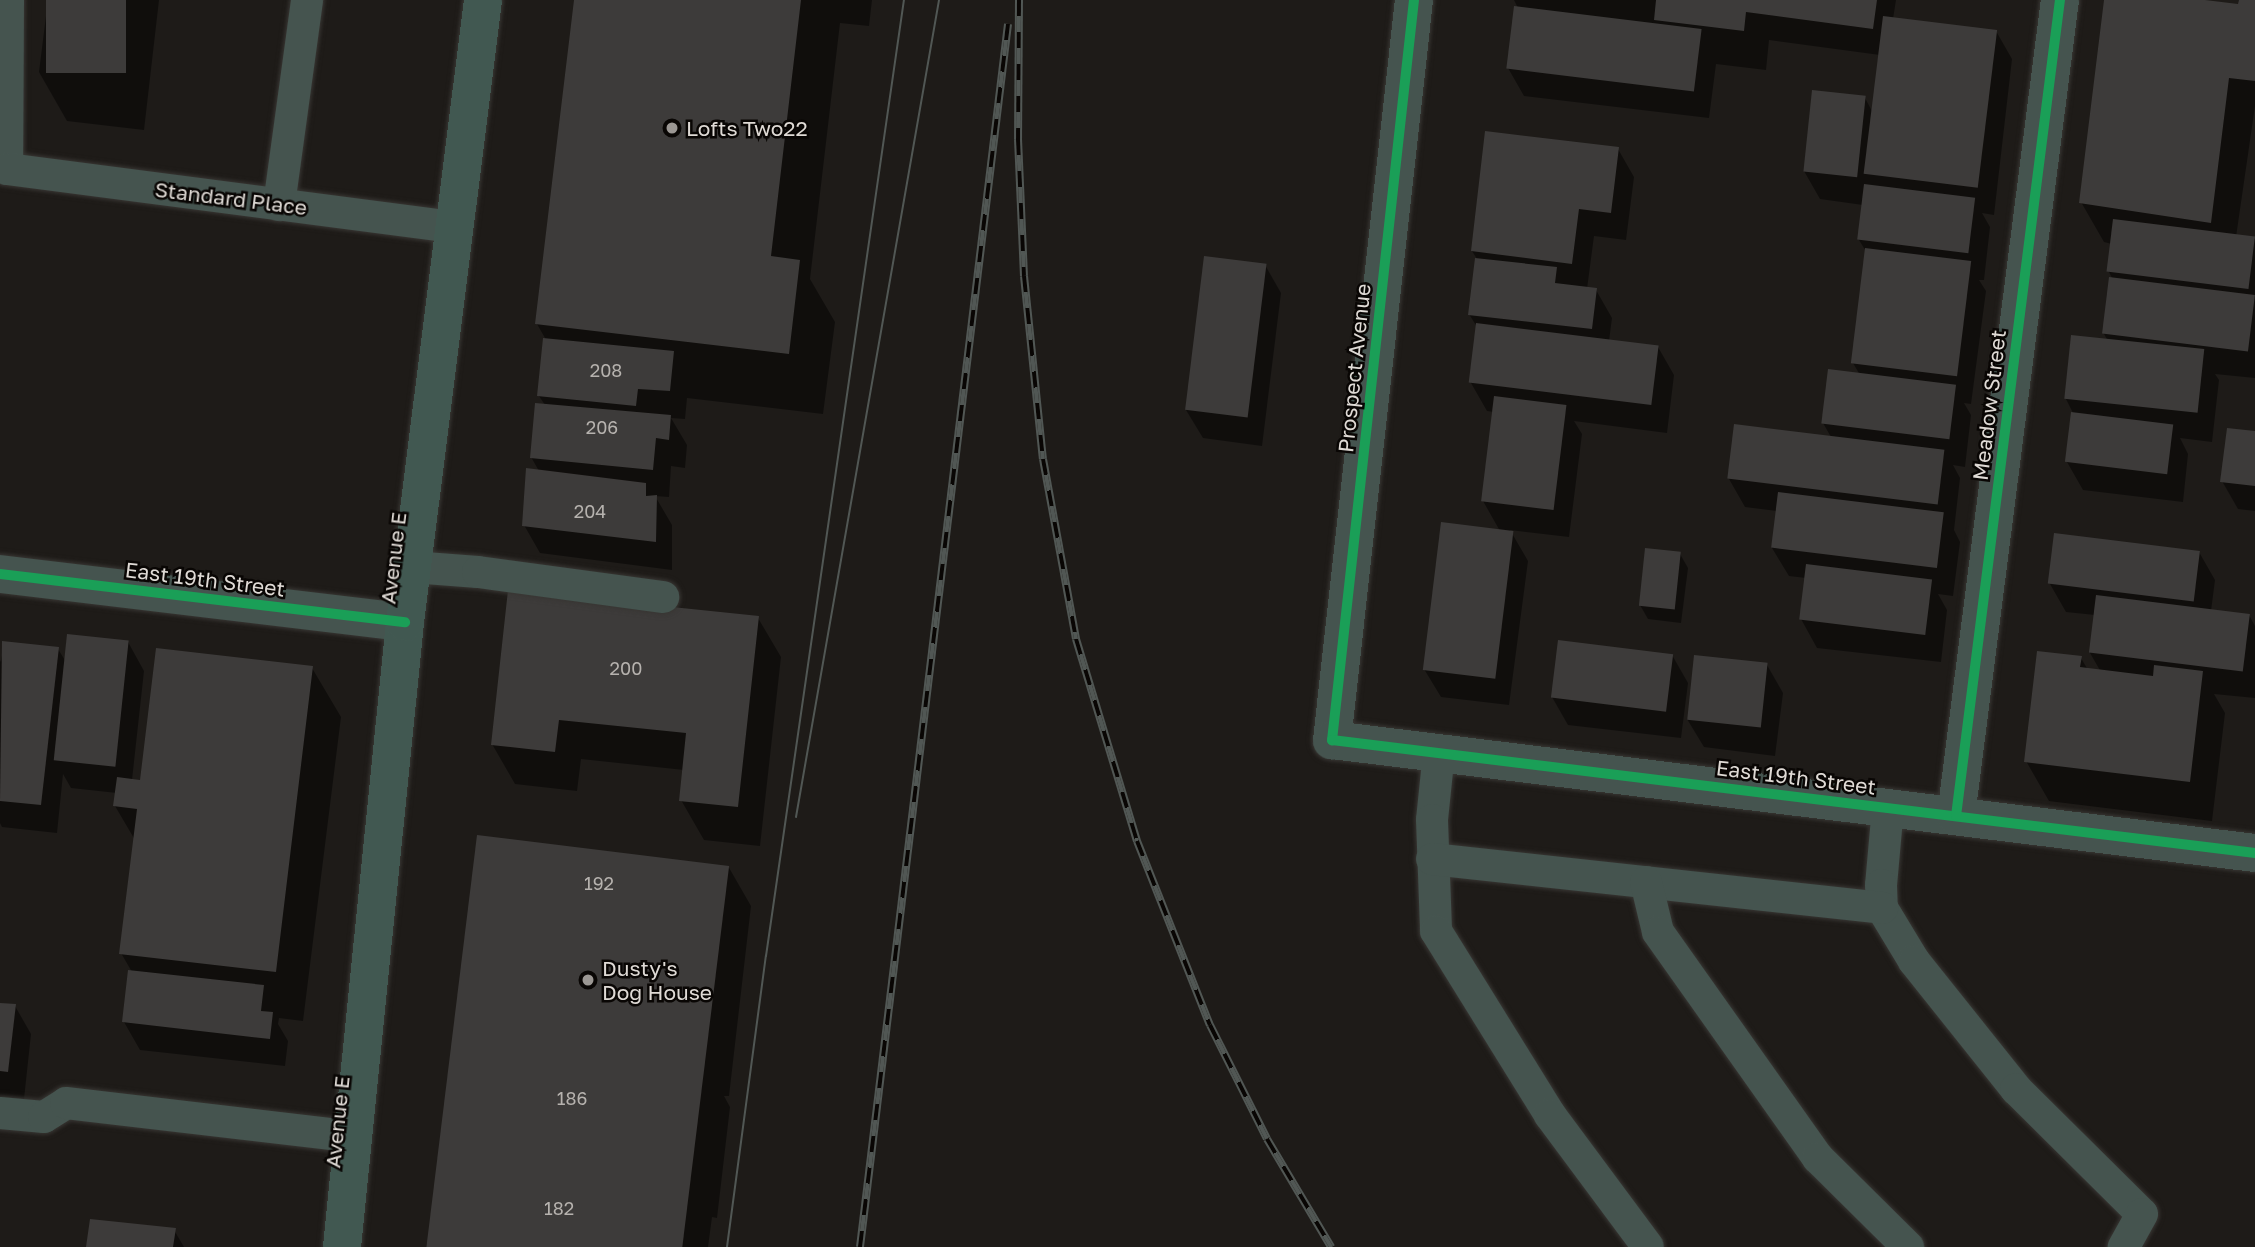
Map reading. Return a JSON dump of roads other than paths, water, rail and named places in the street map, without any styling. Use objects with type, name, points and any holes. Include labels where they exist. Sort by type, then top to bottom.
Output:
[{"type":"main road","name":"Avenue E","points":[[342,1247],[405,622],[483,0]]},
{"type":"street","name":"Prospect Avenue","points":[[1332,740],[1414,0]]},
{"type":"street","name":"Meadow Street","points":[[1956,816],[2060,0]]},
{"type":"street","name":"East 19th Street","points":[[0,574],[405,622]]},
{"type":"street","name":"East 19th Street","points":[[1332,740],[2255,853]]},
{"type":"lane","name":"Standard Place","points":[[8,0],[7,169],[454,226]]},
{"type":"lane","points":[[279,205],[307,0]]},
{"type":"lane","points":[[412,567],[478,572],[663,597]]},
{"type":"lane","points":[[1439,752],[1432,820],[1436,931],[1550,1115],[1648,1247]]},
{"type":"lane","points":[[1888,807],[1881,885],[1882,908],[1914,961],[2016,1089],[2142,1214],[2124,1247]]},
{"type":"lane","points":[[1432,859],[1882,908]]},
{"type":"lane","points":[[1646,882],[1658,932],[1810,1147],[1908,1247]]},
{"type":"lane","points":[[0,1113],[44,1117],[66,1104],[355,1137]]},
{"type":"tram line","points":[[727,1247],[766,956],[904,0]]},
{"type":"tram line","points":[[796,817],[939,0]]},
{"type":"railway","points":[[1019,0],[1018,139],[1024,276],[1043,459],[1076,639],[1137,841],[1210,1025],[1267,1139],[1331,1247]]},
{"type":"railway","points":[[860,1247],[1008,24]]},
{"type":"place","name":"Lofts Two22","points":[[672,128]]},
{"type":"place","name":"Dusty's Dog House","points":[[588,980]]}]
